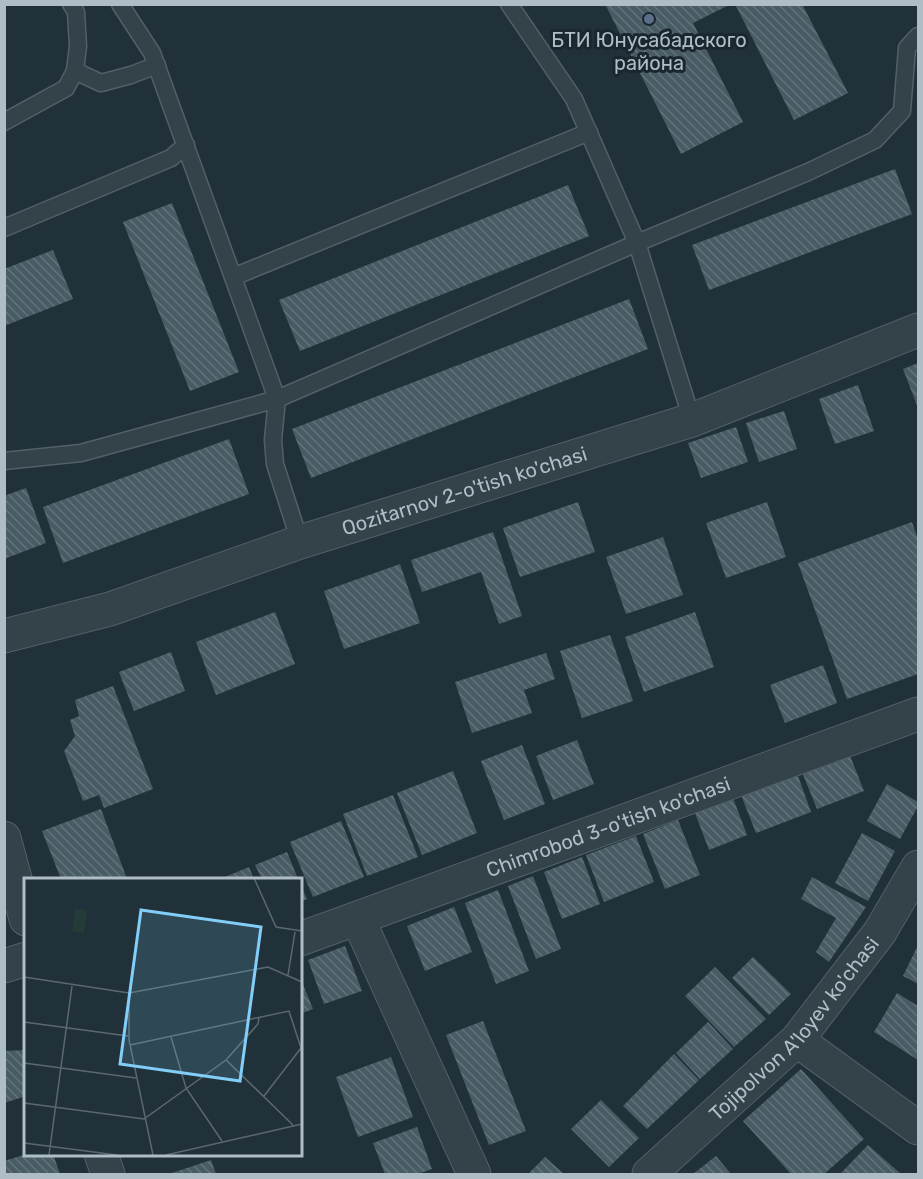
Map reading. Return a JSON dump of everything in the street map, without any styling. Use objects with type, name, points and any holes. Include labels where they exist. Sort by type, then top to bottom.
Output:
[{"type":"street","name":"Qozitarnov 2-o'tish ko'chasi","points":[[4,636],[110,609],[300,542],[692,420],[918,330]]},
{"type":"street","name":"Chimrobod 3-o'tish ko'chasi","points":[[302,938],[918,714]]},
{"type":"street","points":[[4,838],[24,912]]},
{"type":"street","name":"Tojipolvon A'loyev ko'chasi","points":[[649,1174],[797,1040],[880,932],[918,867]]},
{"type":"street","points":[[358,919],[474,1174]]},
{"type":"street","points":[[4,966],[24,960]]},
{"type":"street","points":[[797,1040],[918,1128]]},
{"type":"street","points":[[101,1155],[108,1174]]},
{"type":"lane","points":[[4,122],[66,88],[75,71],[78,46],[76,12],[71,4]]},
{"type":"lane","points":[[120,4],[153,53],[277,399],[273,440],[274,464],[300,542]]},
{"type":"lane","points":[[509,4],[574,99],[589,132],[637,243],[692,420]]},
{"type":"lane","points":[[4,461],[81,453],[277,399],[637,243],[808,172],[875,140],[902,111],[907,48],[918,36]]},
{"type":"lane","points":[[75,71],[101,82],[131,75],[157,65]]},
{"type":"lane","points":[[233,277],[589,132]]},
{"type":"lane","points":[[4,228],[171,158],[186,146]]},
{"type":"building","points":[[605,4],[731,4],[693,23],[743,122],[681,154]]},
{"type":"building","points":[[735,4],[802,4],[848,93],[794,120]]},
{"type":"building","points":[[895,169],[912,214],[709,290],[692,245]]},
{"type":"building","points":[[568,185],[589,236],[300,351],[279,300]]},
{"type":"building","points":[[172,203],[239,372],[190,391],[123,222]]},
{"type":"building","points":[[53,250],[73,299],[4,326],[4,269]]},
{"type":"building","points":[[629,299],[648,349],[311,478],[292,429]]},
{"type":"building","points":[[918,363],[918,408],[903,369]]},
{"type":"building","points":[[858,385],[874,431],[835,444],[819,399]]},
{"type":"building","points":[[784,411],[797,449],[759,462],[746,423]]},
{"type":"building","points":[[736,427],[748,462],[701,478],[688,443]]},
{"type":"building","points":[[229,439],[249,494],[63,563],[43,507]]},
{"type":"building","points":[[26,488],[46,543],[4,559],[4,496]]},
{"type":"building","points":[[578,502],[595,552],[520,577],[503,528]]},
{"type":"building","points":[[767,502],[786,557],[726,578],[706,523]]},
{"type":"building","points":[[912,522],[918,540],[918,674],[847,699],[798,563]]},
{"type":"building","points":[[493,532],[522,616],[499,624],[481,572],[422,592],[411,560]]},
{"type":"building","points":[[663,537],[683,595],[626,614],[606,557]]},
{"type":"building","points":[[400,564],[420,623],[344,649],[324,591]]},
{"type":"building","points":[[275,612],[295,664],[216,695],[196,642]]},
{"type":"building","points":[[695,612],[714,667],[644,692],[625,637]]},
{"type":"building","points":[[610,635],[633,701],[582,718],[560,651]]},
{"type":"building","points":[[171,652],[185,691],[134,711],[119,672]]},
{"type":"building","points":[[546,653],[555,679],[524,690],[532,713],[472,733],[455,682]]},
{"type":"building","points":[[823,665],[837,703],[785,723],[770,685]]},
{"type":"building","points":[[113,686],[153,789],[104,808],[99,795],[83,801],[64,751],[75,736],[70,720],[79,716],[75,700]]},
{"type":"building","points":[[577,740],[594,784],[553,800],[536,756]]},
{"type":"building","points":[[522,745],[545,804],[504,820],[481,761]]},
{"type":"building","points":[[849,753],[864,791],[817,809],[802,772]]},
{"type":"building","points":[[453,771],[477,833],[422,855],[397,793]]},
{"type":"building","points":[[797,773],[811,812],[756,833],[741,795]]},
{"type":"building","points":[[887,784],[918,802],[900,839],[867,821]]},
{"type":"building","points":[[393,795],[418,857],[367,876],[343,814]]},
{"type":"building","points":[[733,798],[747,835],[709,850],[695,813]]},
{"type":"building","points":[[101,809],[127,878],[61,878],[42,831]]},
{"type":"building","points":[[678,820],[700,875],[665,889],[643,834]]},
{"type":"building","points":[[341,821],[364,877],[313,897],[290,842]]},
{"type":"building","points":[[862,833],[895,851],[868,901],[835,883]]},
{"type":"building","points":[[636,836],[654,882],[604,902],[586,855]]},
{"type":"building","points":[[287,852],[298,878],[262,878],[255,865]]},
{"type":"building","points":[[582,857],[600,904],[562,919],[544,872]]},
{"type":"building","points":[[249,867],[254,878],[222,878]]},
{"type":"building","points":[[533,876],[561,949],[536,959],[508,886]]},
{"type":"building","points":[[812,877],[866,907],[829,962],[816,952],[836,918],[801,899]]},
{"type":"building","points":[[302,888],[307,899],[302,901]]},
{"type":"building","points":[[498,890],[529,971],[496,984],[465,903]]},
{"type":"building","points":[[454,907],[472,952],[425,971],[407,926]]},
{"type":"building","points":[[918,945],[918,984],[903,976]]},
{"type":"building","points":[[345,946],[362,991],[324,1004],[308,960]]},
{"type":"building","points":[[753,957],[791,994],[769,1015],[732,978]]},
{"type":"building","points":[[715,967],[766,1019],[734,1047],[685,996]]},
{"type":"building","points":[[302,982],[313,1009],[302,1013]]},
{"type":"building","points":[[897,993],[918,1006],[918,1060],[874,1032]]},
{"type":"building","points":[[483,1021],[526,1131],[489,1145],[446,1035]]},
{"type":"building","points":[[708,1022],[733,1049],[700,1079],[676,1053]]},
{"type":"building","points":[[24,1050],[24,1097],[4,1103],[4,1051]]},
{"type":"building","points":[[674,1054],[699,1080],[647,1129],[623,1106]]},
{"type":"building","points":[[391,1057],[413,1117],[358,1137],[336,1077]]},
{"type":"building","points":[[801,1069],[864,1139],[824,1174],[791,1174],[743,1121]]},
{"type":"building","points":[[601,1100],[639,1138],[609,1167],[571,1129]]},
{"type":"building","points":[[417,1127],[432,1169],[418,1174],[385,1174],[373,1143]]},
{"type":"building","points":[[868,1145],[901,1174],[840,1174]]},
{"type":"building","points":[[24,1155],[53,1155],[60,1174],[4,1174],[4,1161]]},
{"type":"building","points":[[716,1156],[731,1174],[693,1174]]},
{"type":"building","points":[[545,1157],[564,1174],[528,1174]]},
{"type":"building","points":[[211,1160],[216,1174],[169,1174]]},
{"type":"place","name":"БТИ Юнусабадского района","points":[[649,19]]}]
